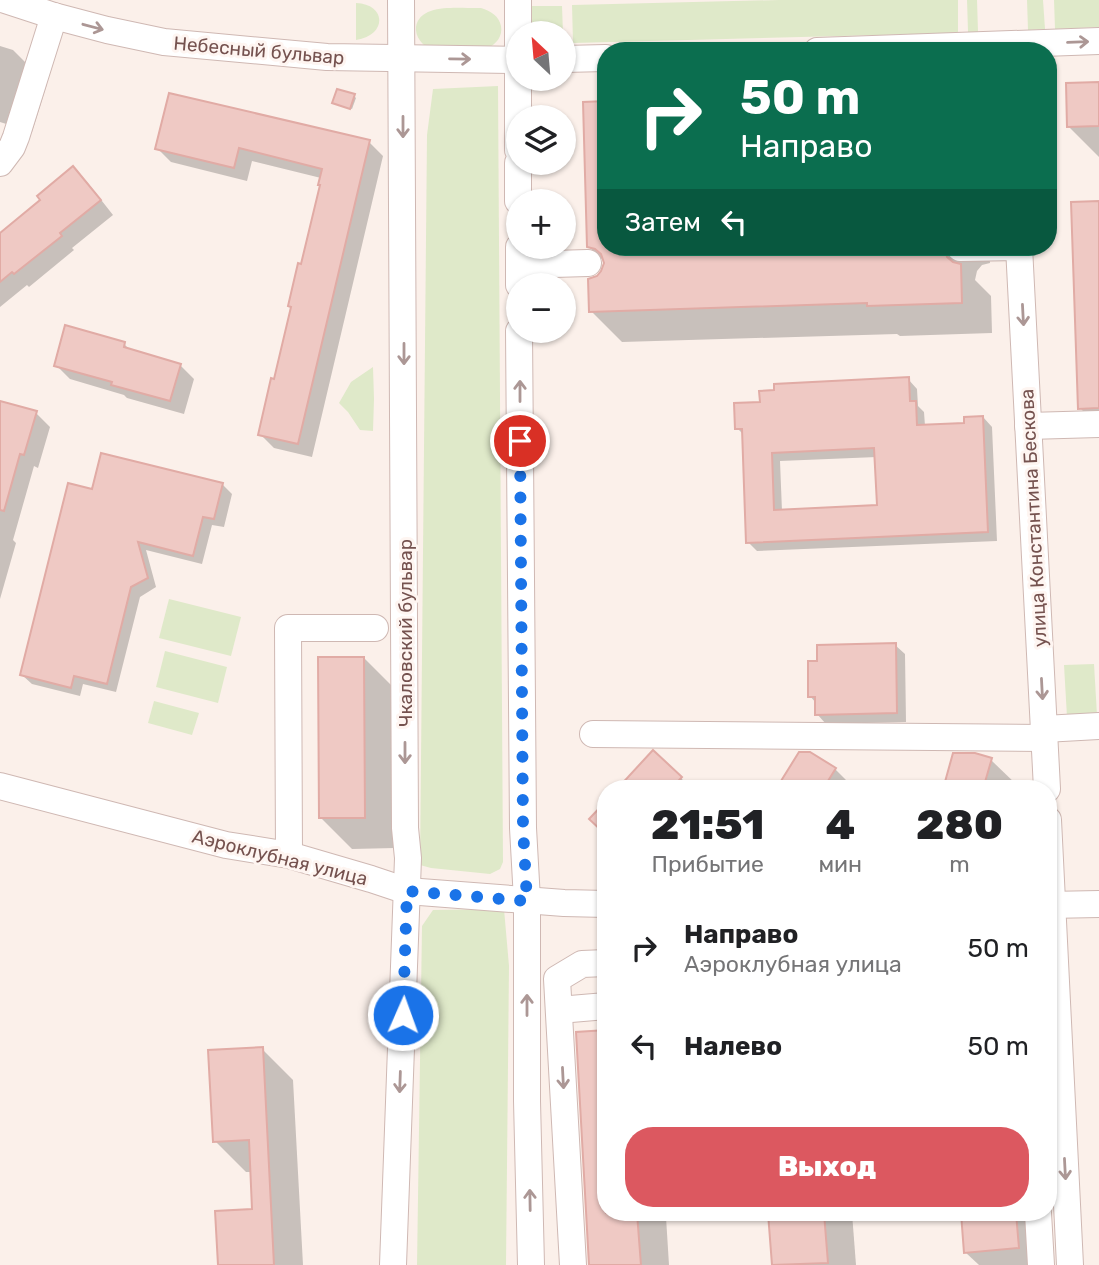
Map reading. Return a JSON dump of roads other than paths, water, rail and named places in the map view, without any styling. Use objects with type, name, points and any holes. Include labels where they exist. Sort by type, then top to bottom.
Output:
[{"type":"street","name":"Небесный бульвар","points":[[5,0],[54,16],[164,42],[327,57],[506,60]]},
{"type":"street","name":"Чкаловский бульвар","points":[[393,1265],[408,858],[405,828],[401,0]]},
{"type":"street","points":[[518,0],[518,21]]},
{"type":"street","points":[[0,163],[16,137],[54,16]]},
{"type":"street","points":[[1057,44],[1099,41]]},
{"type":"street","points":[[576,59],[597,58]]},
{"type":"street","name":"улица Константина Бескова","points":[[1019,256],[1047,780]]},
{"type":"street","points":[[519,266],[588,263]]},
{"type":"street","points":[[519,343],[523,828],[527,901],[527,1101],[531,1265]]},
{"type":"street","points":[[1028,426],[1099,424]]},
{"type":"street","points":[[289,855],[288,628],[375,628]]},
{"type":"street","points":[[593,734],[1044,733],[1099,726]]},
{"type":"street","name":"Аэроклубная улица","points":[[0,786],[226,845],[289,855],[407,891],[597,904]]},
{"type":"street","points":[[1057,905],[1099,904]]},
{"type":"street","points":[[573,1265],[557,979],[582,964],[597,963]]},
{"type":"street","points":[[559,1010],[597,1007]]},
{"type":"street","points":[[1057,1031],[1070,1265]]},
{"type":"street","points":[[1038,1221],[1041,1265]]}]
